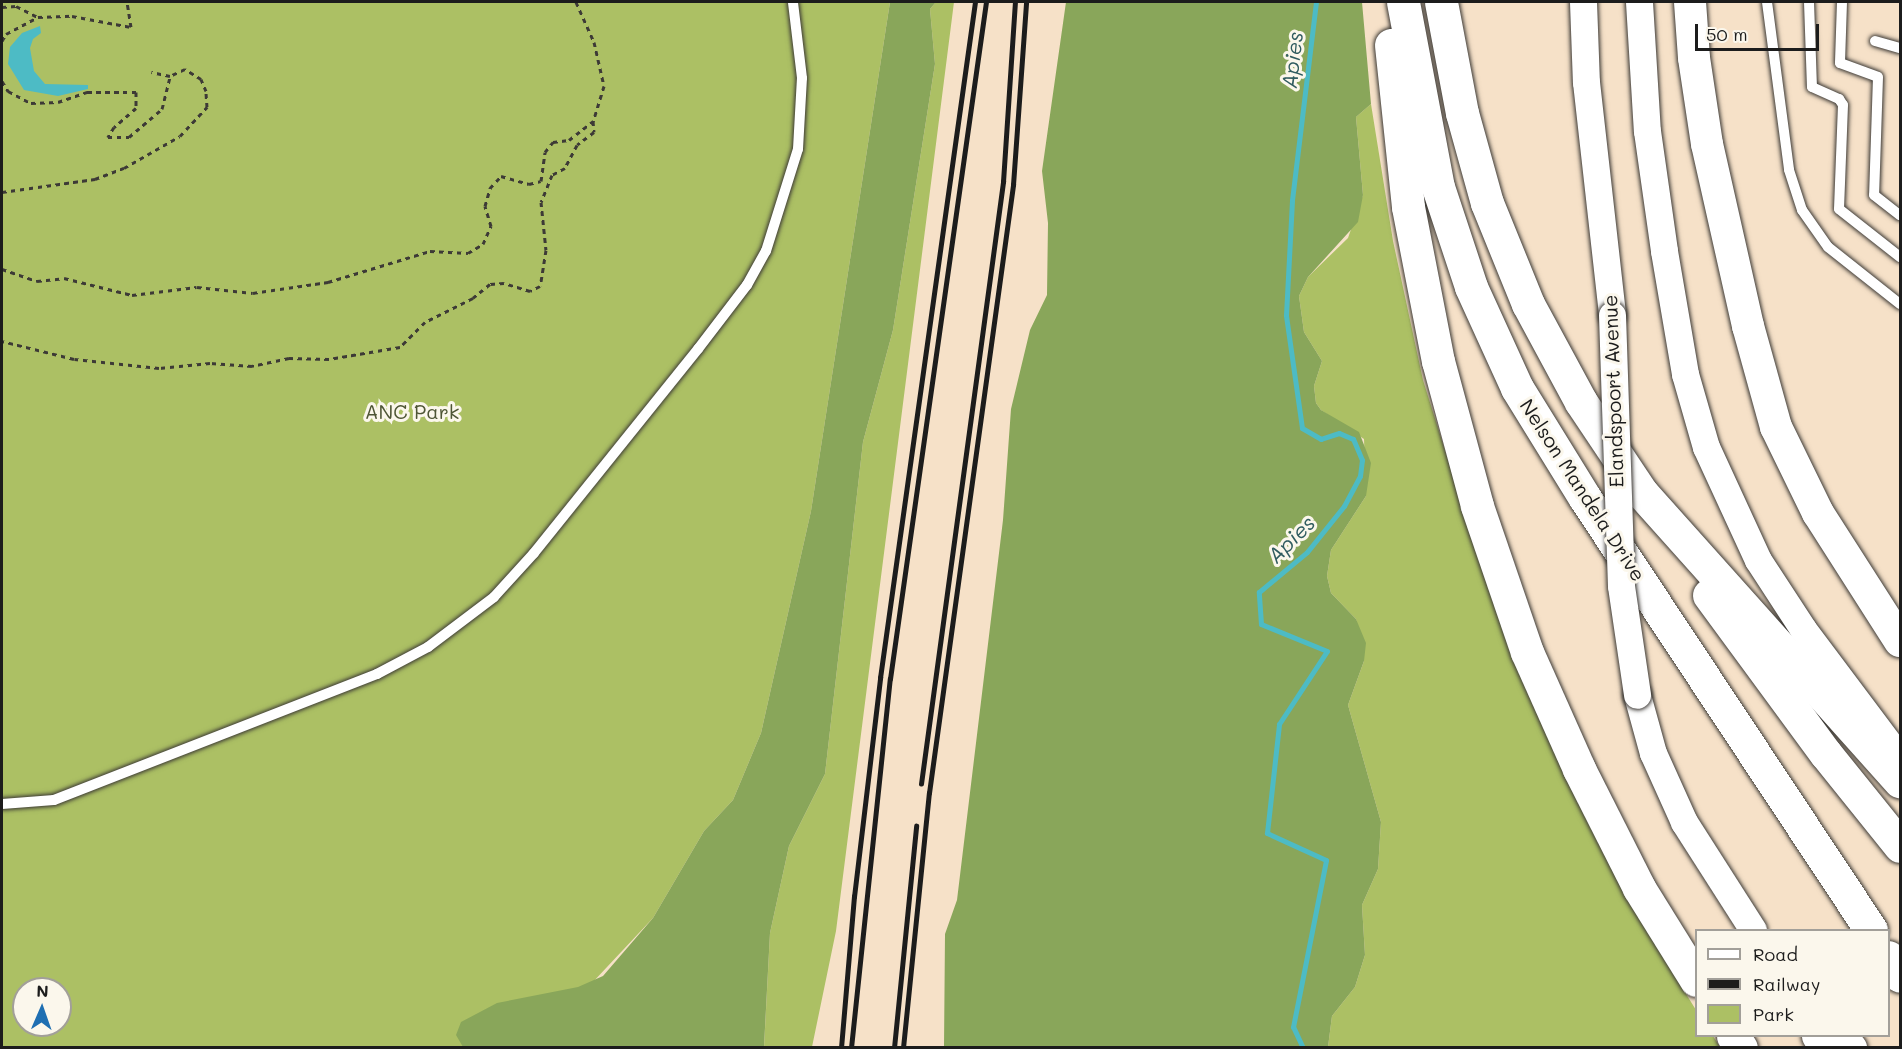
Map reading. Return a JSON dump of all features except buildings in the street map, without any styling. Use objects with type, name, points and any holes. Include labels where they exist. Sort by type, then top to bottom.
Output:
[{"type":"highway","points":[[1388,2],[1395,101],[1408,207],[1438,361],[1477,506],[1527,652],[1579,769],[1639,888],[1695,978]]},
{"type":"highway","name":"Nelson Mandela Drive","points":[[1403,2],[1438,187],[1471,287],[1517,388],[1585,498],[1870,929]]},
{"type":"highway","points":[[1441,2],[1460,103],[1487,203],[1520,284],[1581,402],[1719,611],[1900,846]]},
{"type":"highway","points":[[1642,493],[1900,782]]},
{"type":"highway","points":[[1890,960],[1900,976]]},
{"type":"main road","name":"Elandspoort Avenue","points":[[1583,2],[1586,82],[1612,315],[1621,586],[1636,695],[1653,753],[1679,814],[1753,929]]},
{"type":"main road","points":[[1639,2],[1647,131],[1666,262],[1685,374],[1706,447],[1722,489],[1758,560],[1803,629],[1900,758]]},
{"type":"main road","points":[[1690,2],[1694,58],[1712,165],[1748,326],[1776,427],[1818,513],[1900,641]]},
{"type":"lane","points":[[2,804],[54,800],[377,674],[428,647],[494,597],[541,544],[705,341],[747,285],[766,251],[798,149],[802,78],[793,2]]},
{"type":"lane","points":[[1767,2],[1789,170],[1802,210],[1828,247],[1900,304]]},
{"type":"lane","points":[[1809,2],[1808,52],[1812,87],[1815,92],[1839,99],[1843,105],[1839,209],[1900,257]]},
{"type":"lane","points":[[1842,2],[1840,63],[1878,77],[1874,194],[1900,215]]},
{"type":"lane","points":[[1875,41],[1900,48]]},
{"type":"path","points":[[2,41],[6,34],[38,17],[72,16],[130,27],[127,2]]},
{"type":"path","points":[[2,341],[74,358],[159,368],[210,363],[252,366],[289,358],[329,358],[400,347],[425,322],[473,298],[490,284],[504,283],[530,291],[540,286],[546,250],[541,202],[552,175],[565,168],[577,145],[594,132],[594,121],[604,86],[594,42],[576,2]]},
{"type":"path","points":[[2,7],[16,6],[38,17]]},
{"type":"path","points":[[2,192],[95,179],[124,168],[180,136],[207,107],[206,91],[201,79],[185,69],[170,76],[151,72]]},
{"type":"path","points":[[2,81],[8,91],[31,103],[58,102],[87,92],[136,92],[136,108],[114,127],[108,137],[129,137],[162,109],[170,76]]},
{"type":"path","points":[[2,269],[37,281],[64,278],[132,295],[198,287],[253,293],[328,282],[430,251],[468,253],[483,244],[491,226],[485,206],[490,188],[501,176],[529,184],[541,181],[544,152],[553,142],[569,140],[594,121]]},
{"type":"green space","name":"ANC Park","points":[[2,2],[890,2],[811,511],[761,733],[733,800],[704,831],[653,918],[592,983],[463,1047],[2,1048]]},
{"type":"green space","points":[[890,2],[936,2],[930,9],[935,64],[893,330],[863,442],[825,774],[789,846],[770,933],[764,1047],[463,1047],[456,1035],[461,1022],[497,1003],[578,987],[603,976],[653,918],[704,831],[733,800],[761,733],[811,511]]},
{"type":"green space","points":[[936,2],[954,2],[836,931],[812,1047],[764,1048],[770,933],[789,846],[825,774],[863,442],[893,330],[935,64],[930,9]]},
{"type":"green space","points":[[1066,2],[1362,2],[1371,104],[1356,117],[1363,195],[1358,222],[1308,277],[1299,296],[1304,332],[1322,361],[1314,386],[1316,403],[1321,410],[1359,432],[1371,463],[1366,496],[1331,550],[1327,576],[1331,593],[1356,619],[1366,643],[1364,661],[1348,705],[1381,822],[1378,869],[1362,905],[1365,955],[1355,987],[1332,1016],[1328,1047],[944,1047],[945,934],[957,900],[1003,520],[1011,409],[1030,330],[1047,295],[1048,223],[1042,171]]},
{"type":"green space","points":[[1371,104],[1393,241],[1423,380],[1488,588],[1678,981],[1695,1008],[1695,1037],[1714,1037],[1720,1047],[1328,1047],[1332,1016],[1355,987],[1365,955],[1362,905],[1378,869],[1381,822],[1348,705],[1364,661],[1356,619],[1331,593],[1327,576],[1331,550],[1366,496],[1364,439],[1321,410],[1316,403],[1314,386],[1322,361],[1304,332],[1299,296],[1308,277],[1348,238],[1363,195],[1356,117]]},
{"type":"water","points":[[40,26],[41,33],[33,39],[30,48],[34,71],[45,84],[88,85],[88,89],[58,96],[24,90],[8,64],[10,47],[22,33]]},
{"type":"waterway","name":"Apies","points":[[1303,1048],[1293,1027],[1326,860],[1267,833],[1279,724],[1327,651],[1261,624],[1259,592],[1307,552],[1344,506],[1360,476],[1362,460],[1353,439],[1339,433],[1321,439],[1302,428],[1286,315],[1292,200],[1316,2]]},
{"type":"railway","points":[[841,1048],[854,897],[880,678],[975,2]]},
{"type":"railway","points":[[851,1048],[890,679],[986,2]]},
{"type":"railway","points":[[921,784],[1003,182],[1015,2]]},
{"type":"railway","points":[[903,1048],[929,793],[1013,185],[1026,2]]},
{"type":"railway","points":[[894,1048],[916,826]]}]
